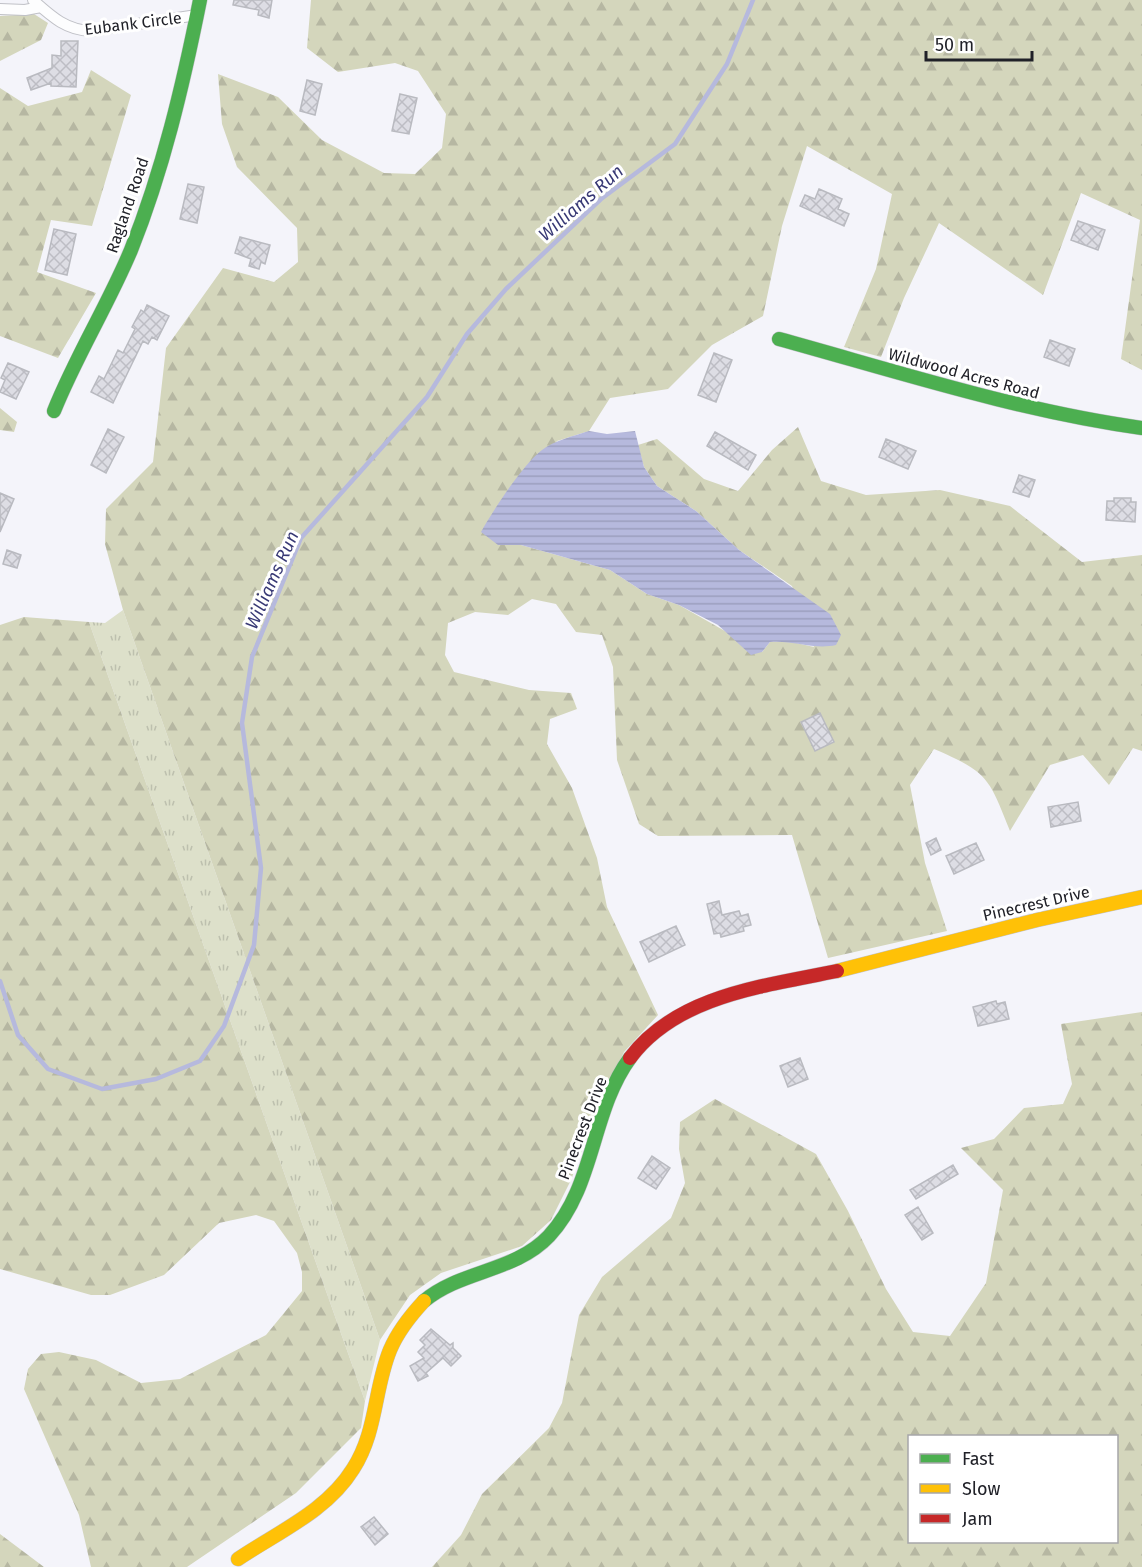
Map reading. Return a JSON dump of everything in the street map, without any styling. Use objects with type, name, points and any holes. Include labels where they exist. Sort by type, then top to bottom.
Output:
[{"type":"street","name":"Ragland Road","points":[[54,411],[75,359],[116,284],[141,219],[169,131],[200,0]]},
{"type":"street","name":"Eubank Circle","points":[[0,9],[25,10],[37,3],[65,26],[84,31],[197,15]]},
{"type":"street","name":"Wildwood Acres Road","points":[[779,339],[1034,409],[1084,420],[1142,428]]},
{"type":"street","name":"Pinecrest Drive","points":[[238,1559],[312,1514],[342,1485],[365,1447],[387,1354],[396,1336],[420,1304],[448,1283],[518,1259],[549,1236],[577,1190],[621,1073],[636,1051],[655,1031],[704,1004],[732,994],[860,965],[993,929],[1142,897]]},
{"type":"green space","points":[[311,0],[1142,0],[1142,370],[1121,359],[1140,220],[1081,193],[1043,295],[939,223],[904,298],[881,357],[844,347],[876,269],[892,194],[807,146],[782,226],[763,316],[712,345],[668,389],[610,398],[589,431],[557,441],[498,545],[521,545],[610,570],[647,594],[679,605],[762,652],[770,642],[792,642],[814,647],[792,586],[739,550],[696,511],[657,486],[644,467],[638,445],[657,439],[704,479],[738,491],[772,450],[798,427],[821,481],[866,495],[940,490],[1010,506],[1082,562],[1142,555],[1142,751],[1133,748],[1109,785],[1083,755],[1050,765],[1010,831],[997,799],[984,779],[966,764],[934,749],[910,785],[925,863],[947,931],[828,958],[792,835],[658,836],[639,824],[617,760],[613,667],[602,635],[576,632],[556,604],[532,599],[508,615],[475,612],[448,623],[445,655],[454,672],[529,690],[571,693],[577,709],[550,719],[547,744],[572,788],[597,858],[607,907],[658,1015],[624,1052],[598,1107],[571,1180],[551,1220],[522,1246],[441,1273],[410,1295],[380,1340],[123,610],[105,544],[106,509],[153,462],[166,348],[223,268],[274,282],[298,262],[297,228],[237,167],[222,124],[218,74],[278,97],[322,140],[384,173],[415,174],[442,148],[446,114],[418,71],[395,63],[338,72],[307,48]]},
{"type":"green space","points":[[34,14],[48,23],[41,40],[0,61],[0,16]]},
{"type":"green space","points":[[91,70],[131,95],[92,226],[51,220],[37,272],[96,293],[58,358],[0,336],[0,88],[28,106],[82,92]]},
{"type":"green space","points":[[0,408],[17,422],[14,432],[0,430]]},
{"type":"green space","points":[[123,610],[380,1340],[365,1401],[89,622],[105,623]]},
{"type":"green space","points":[[24,617],[89,622],[365,1401],[361,1428],[296,1493],[187,1567],[91,1567],[79,1515],[24,1389],[28,1369],[41,1354],[59,1352],[96,1360],[141,1383],[180,1379],[266,1335],[302,1291],[302,1272],[297,1253],[274,1221],[256,1215],[219,1223],[164,1275],[110,1295],[91,1295],[0,1269],[0,625]]},
{"type":"green space","points":[[1142,1012],[1142,1567],[432,1567],[461,1535],[482,1494],[549,1428],[562,1403],[579,1315],[602,1277],[671,1218],[685,1183],[679,1149],[680,1122],[715,1099],[816,1154],[848,1211],[886,1289],[913,1332],[950,1336],[986,1283],[1003,1190],[961,1148],[994,1139],[1024,1108],[1063,1104],[1072,1084],[1061,1024]]},
{"type":"green space","points":[[0,1534],[44,1567],[0,1567]]},
{"type":"water","points":[[589,431],[607,434],[635,431],[644,467],[657,486],[696,511],[739,550],[830,614],[841,635],[836,645],[770,642],[762,652],[751,655],[718,625],[679,605],[647,594],[610,570],[521,545],[498,545],[481,532],[509,488],[535,456],[553,444]]},
{"type":"building","points":[[234,0],[272,0],[269,18],[258,15],[259,10],[233,5]]},
{"type":"building","points":[[61,41],[78,41],[76,87],[51,86],[51,83],[31,90],[27,78],[52,68],[52,55],[61,56]]},
{"type":"building","points":[[307,80],[322,84],[315,115],[300,111]]},
{"type":"building","points":[[400,94],[417,98],[409,134],[392,131]]},
{"type":"building","points":[[188,184],[204,187],[197,223],[180,219]]},
{"type":"building","points":[[819,189],[842,199],[838,209],[849,214],[844,226],[800,206],[805,195],[815,199]]},
{"type":"building","points":[[1078,221],[1105,230],[1098,250],[1071,240]]},
{"type":"building","points":[[54,229],[76,234],[67,275],[45,270]]},
{"type":"building","points":[[240,237],[270,245],[265,264],[261,262],[259,269],[249,266],[251,259],[235,253]]},
{"type":"building","points":[[147,305],[169,316],[157,340],[152,337],[148,344],[143,341],[113,403],[91,392],[99,376],[104,379],[118,350],[123,353],[135,329],[132,327],[141,310],[144,312]]},
{"type":"building","points":[[1050,340],[1075,349],[1069,366],[1044,357]]},
{"type":"building","points":[[714,353],[732,360],[716,402],[698,395]]},
{"type":"building","points":[[8,363],[29,372],[16,399],[0,392],[5,380],[1,378]]},
{"type":"building","points":[[108,429],[124,437],[106,473],[91,465]]},
{"type":"building","points":[[715,432],[756,455],[748,470],[707,446]]},
{"type":"building","points":[[886,439],[916,451],[908,469],[879,457]]},
{"type":"building","points":[[1019,475],[1035,480],[1029,497],[1013,492]]},
{"type":"building","points":[[0,493],[14,499],[0,532]]},
{"type":"building","points":[[1114,498],[1131,498],[1131,502],[1136,502],[1135,522],[1106,520],[1107,501],[1114,501]]},
{"type":"building","points":[[7,550],[21,555],[17,568],[3,564]]},
{"type":"building","points":[[820,713],[834,742],[815,751],[801,722]]},
{"type":"building","points":[[1078,802],[1081,821],[1051,827],[1048,807]]},
{"type":"building","points":[[936,838],[941,850],[931,855],[926,843]]},
{"type":"building","points":[[976,843],[984,860],[954,874],[946,856]]},
{"type":"building","points":[[719,901],[722,915],[739,911],[741,916],[748,914],[751,925],[743,927],[744,931],[721,937],[720,933],[714,934],[707,904]]},
{"type":"building","points":[[676,926],[685,945],[649,962],[640,942]]},
{"type":"building","points":[[996,1001],[997,1004],[1005,1002],[1009,1019],[978,1026],[973,1007]]},
{"type":"building","points":[[800,1058],[808,1079],[788,1087],[780,1066]]},
{"type":"building","points":[[652,1156],[670,1168],[656,1189],[638,1178]]},
{"type":"building","points":[[953,1165],[958,1174],[916,1199],[910,1190]]},
{"type":"building","points":[[918,1207],[933,1233],[922,1240],[905,1215]]},
{"type":"building","points":[[431,1329],[450,1345],[453,1343],[453,1348],[461,1356],[451,1366],[443,1358],[426,1373],[428,1376],[418,1381],[410,1366],[424,1358],[418,1352],[425,1345],[420,1340]]},
{"type":"building","points":[[374,1517],[388,1534],[375,1545],[361,1527]]},
{"type":"waterway","name":"Williams Run","points":[[0,981],[18,1035],[48,1069],[102,1089],[156,1079],[200,1061],[224,1026],[254,945],[261,868],[242,723],[252,657],[301,538],[427,397],[467,334],[506,289],[601,199],[675,144],[727,64],[753,0]]},
{"type":"traffic: fast","points":[[54,411],[122,270],[142,220],[171,127],[200,0]]},
{"type":"traffic: fast","points":[[779,339],[1005,401],[1050,412],[1142,428]]},
{"type":"traffic: fast","points":[[424,1301],[454,1283],[520,1257],[549,1236],[576,1195],[607,1101],[630,1058]]},
{"type":"traffic: slow","points":[[837,971],[1037,920],[1142,897]]},
{"type":"traffic: slow","points":[[238,1559],[316,1509],[330,1497],[353,1469],[367,1440],[390,1350],[405,1324],[424,1301]]},
{"type":"traffic: jam","points":[[630,1058],[649,1037],[672,1020],[697,1007],[724,996],[837,971]]}]
